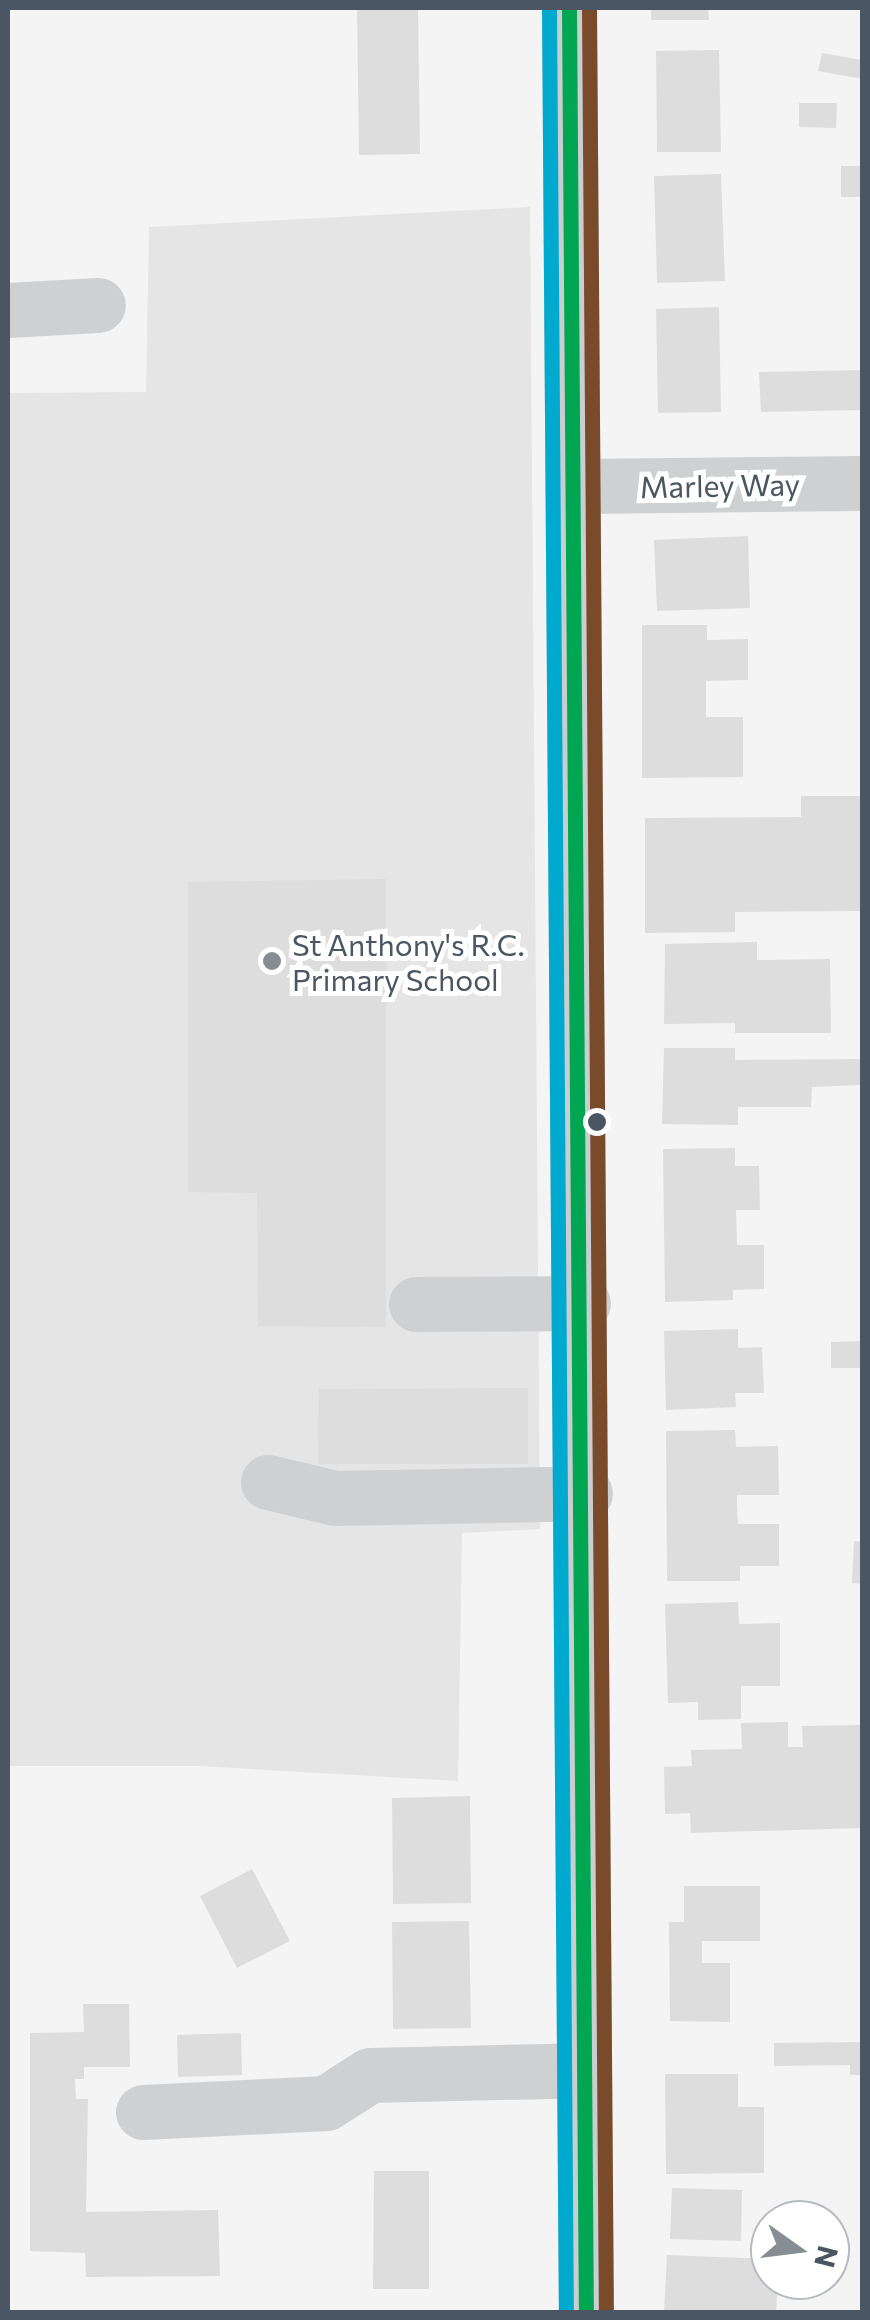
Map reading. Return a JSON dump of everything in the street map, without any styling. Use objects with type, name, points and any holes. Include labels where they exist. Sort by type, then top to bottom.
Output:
[{"type":"main road","points":[[569,8],[585,1493],[586,2312]]},
{"type":"street","points":[[8,310],[98,305]]},
{"type":"street","name":"Marley Way","points":[[577,486],[862,483]]},
{"type":"street","points":[[416,1304],[583,1303]]},
{"type":"street","points":[[268,1482],[335,1498],[585,1493]]},
{"type":"street","points":[[144,2112],[326,2103],[370,2074],[583,2070]]},
{"type":"shaded area","name":"St Anthony's R.C. Primary School","points":[[530,207],[540,1529],[462,1533],[458,1781],[200,1766],[8,1766],[8,393],[146,392],[149,227]]},
{"type":"building","points":[[357,8],[418,8],[420,154],[359,155]]},
{"type":"building","points":[[651,8],[708,8],[709,20],[651,20]]},
{"type":"building","points":[[719,50],[721,152],[657,152],[656,51]]},
{"type":"building","points":[[822,53],[862,60],[862,79],[818,71]]},
{"type":"building","points":[[799,103],[837,103],[836,128],[799,127]]},
{"type":"building","points":[[841,166],[862,166],[862,197],[841,197]]},
{"type":"building","points":[[721,174],[725,281],[657,283],[654,176]]},
{"type":"building","points":[[719,307],[721,412],[658,413],[656,309]]},
{"type":"building","points":[[862,370],[862,410],[761,412],[759,372]]},
{"type":"building","points":[[748,536],[750,608],[657,611],[654,540]]},
{"type":"building","points":[[642,625],[707,625],[707,640],[748,639],[748,680],[706,681],[706,717],[743,717],[743,777],[642,778]]},
{"type":"building","points":[[801,796],[862,796],[862,911],[735,912],[735,932],[645,933],[645,818],[801,817]]},
{"type":"building","points":[[386,879],[386,1327],[258,1326],[257,1193],[188,1192],[188,882]]},
{"type":"building","points":[[757,942],[757,960],[830,959],[831,1033],[735,1033],[735,1023],[664,1024],[665,944]]},
{"type":"building","points":[[664,1048],[735,1048],[735,1060],[862,1059],[862,1085],[812,1087],[811,1107],[738,1107],[738,1125],[662,1124]]},
{"type":"building","points":[[735,1148],[735,1166],[759,1166],[760,1210],[736,1210],[737,1245],[764,1245],[764,1289],[733,1290],[733,1300],[665,1302],[663,1149]]},
{"type":"building","points":[[738,1329],[738,1348],[762,1347],[764,1393],[735,1393],[736,1407],[666,1410],[664,1331]]},
{"type":"building","points":[[862,1341],[862,1368],[831,1368],[831,1342]]},
{"type":"building","points":[[528,1388],[528,1464],[318,1464],[319,1389]]},
{"type":"building","points":[[735,1430],[736,1447],[778,1446],[779,1495],[737,1495],[737,1507],[738,1524],[779,1524],[779,1566],[740,1566],[740,1581],[667,1581],[666,1431]]},
{"type":"building","points":[[854,1541],[862,1542],[862,1584],[852,1583]]},
{"type":"building","points":[[738,1602],[739,1624],[780,1623],[780,1686],[741,1686],[741,1719],[698,1720],[698,1702],[668,1703],[665,1604]]},
{"type":"building","points":[[788,1722],[788,1747],[803,1747],[802,1726],[862,1725],[862,1828],[691,1833],[690,1813],[665,1814],[664,1767],[692,1766],[691,1750],[742,1749],[741,1723]]},
{"type":"building","points":[[470,1796],[471,1903],[393,1904],[392,1798]]},
{"type":"building","points":[[252,1869],[290,1941],[237,1968],[200,1896]]},
{"type":"building","points":[[684,1886],[760,1886],[760,1941],[702,1941],[702,1963],[730,1963],[730,2022],[670,2021],[669,1922],[684,1922]]},
{"type":"building","points":[[469,1921],[471,2028],[393,2029],[392,1922]]},
{"type":"building","points":[[83,2004],[129,2004],[130,2067],[84,2067],[84,2079],[75,2079],[76,2099],[88,2099],[86,2212],[218,2210],[220,2276],[86,2277],[85,2253],[30,2251],[30,2033],[84,2032]]},
{"type":"building","points":[[241,2033],[242,2075],[178,2077],[177,2035]]},
{"type":"building","points":[[862,2042],[862,2075],[850,2075],[850,2065],[774,2066],[774,2043]]},
{"type":"building","points":[[665,2074],[738,2074],[738,2107],[764,2107],[764,2173],[666,2174]]},
{"type":"building","points":[[374,2171],[429,2171],[429,2289],[373,2289]]},
{"type":"building","points":[[672,2188],[742,2190],[741,2241],[670,2239]]},
{"type":"building","points":[[667,2255],[750,2258],[750,2300],[777,2300],[776,2312],[664,2312]]},
{"type":"transit line","points":[[549,8],[566,2312]]},
{"type":"transit line","points":[[569,8],[586,2312]]},
{"type":"transit line","points":[[589,8],[606,2312]]},
{"type":"place","name":"St Anthony's R.C. Primary School","points":[[272,961]]}]
